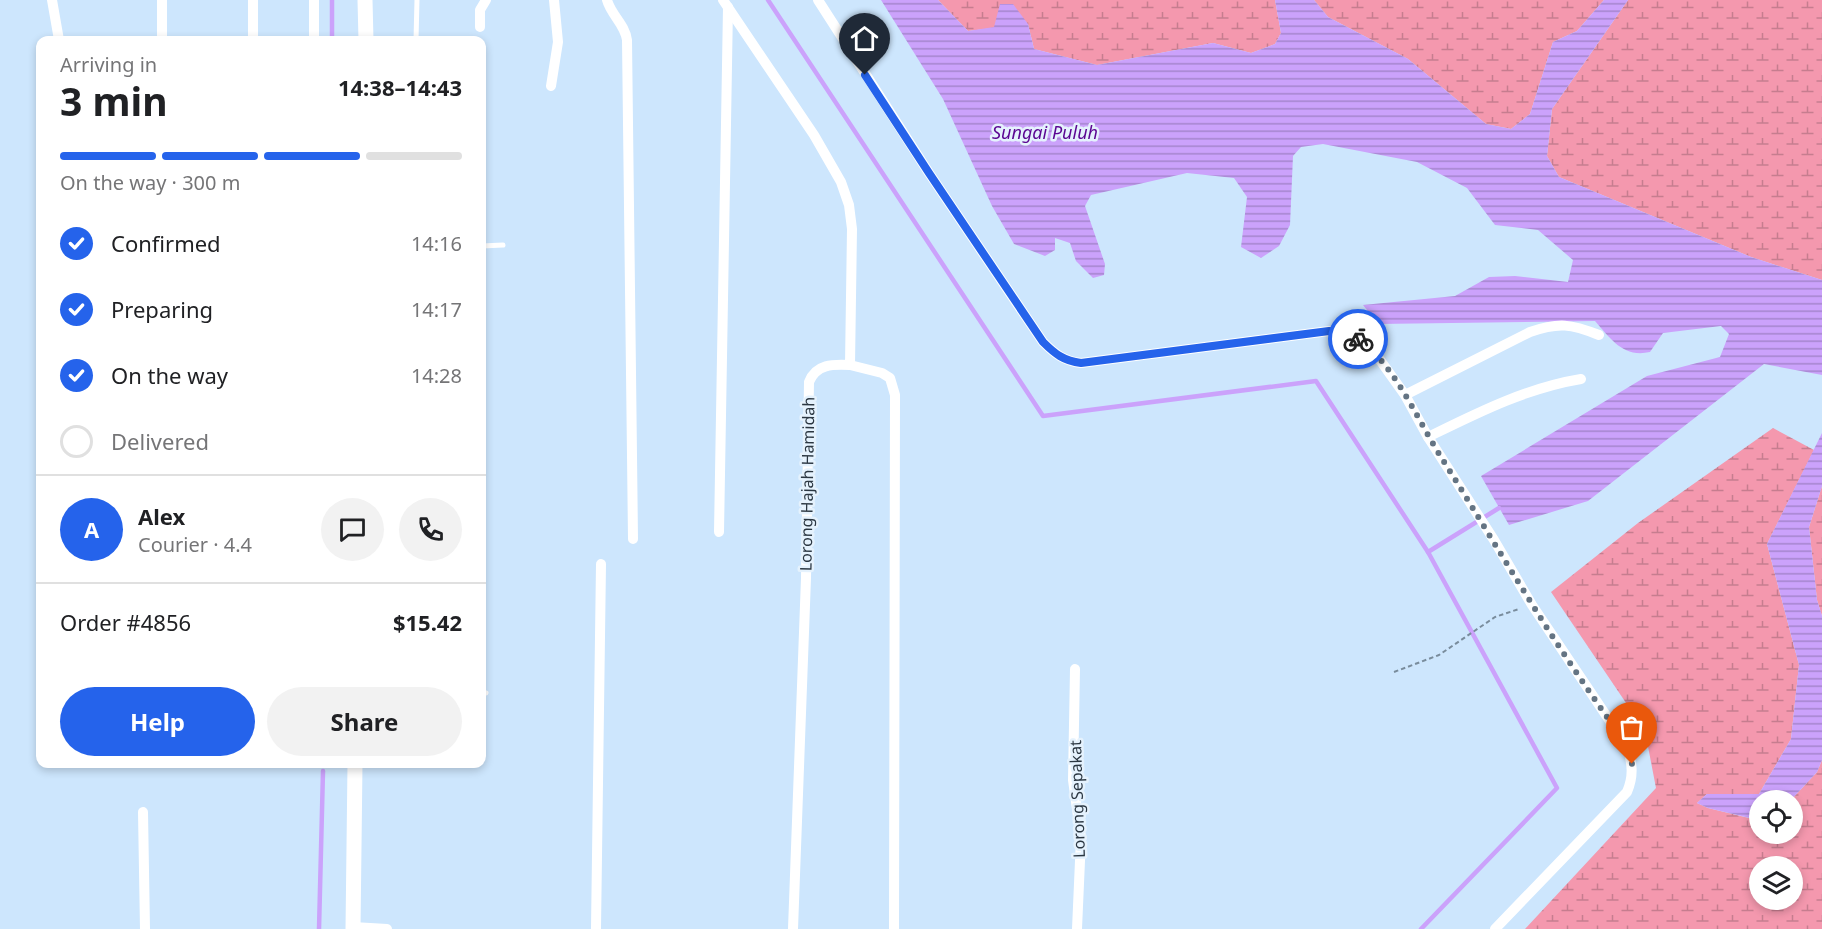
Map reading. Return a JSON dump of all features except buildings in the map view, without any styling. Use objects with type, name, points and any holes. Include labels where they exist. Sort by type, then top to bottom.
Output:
[{"type":"street","points":[[52,0],[58,36]]},
{"type":"street","points":[[162,0],[162,36]]},
{"type":"street","points":[[253,0],[253,36]]},
{"type":"street","points":[[314,0],[314,36]]},
{"type":"street","points":[[365,0],[366,36]]},
{"type":"street","points":[[480,27],[480,10],[486,0]]},
{"type":"street","points":[[551,86],[558,42],[554,0]]},
{"type":"street","points":[[607,0],[623,27],[627,40],[633,539]]},
{"type":"street","points":[[818,0],[929,173],[1043,342],[1055,354],[1068,362],[1081,363],[1329,331],[1351,334],[1375,353],[1405,395],[1428,437],[1494,540],[1532,605],[1628,747],[1632,764],[1632,779],[1627,792],[1495,929]]},
{"type":"street","points":[[725,3],[814,135],[841,182],[849,205],[852,229],[850,365]]},
{"type":"street","points":[[719,532],[725,3]]},
{"type":"street","points":[[1405,395],[1530,332],[1545,327],[1557,324],[1574,325],[1599,335]]},
{"type":"street","name":"Lorong Hajah Hamidah","points":[[793,929],[806,578],[809,382],[812,374],[820,367],[850,365],[882,373],[890,378],[895,395],[894,929]]},
{"type":"street","points":[[1428,437],[1495,404],[1558,383],[1581,379]]},
{"type":"street","points":[[596,929],[601,564]]},
{"type":"street","name":"Lorong Sepakat","points":[[1075,669],[1073,780],[1081,838],[1077,929]]},
{"type":"street","points":[[355,768],[353,928],[387,929]]},
{"type":"street","points":[[143,812],[146,929]]},
{"type":"lane","points":[[416,36],[417,0]]},
{"type":"lane","points":[[486,246],[503,246]]},
{"type":"path","points":[[1394,672],[1439,655],[1494,617],[1532,605]]},
{"type":"green space","points":[[938,0],[1275,0],[1281,33],[1275,44],[1251,53],[1213,43],[1097,65],[1034,49],[1028,24],[968,31]]},
{"type":"green space","points":[[1314,0],[1604,0],[1577,31],[1553,42],[1530,114],[1511,129],[1486,124],[1408,59],[1328,17]]},
{"type":"green space","points":[[1628,0],[1822,0],[1822,280],[1751,257],[1559,177],[1547,156],[1552,109]]},
{"type":"green space","points":[[1773,428],[1814,450],[1767,544],[1799,665],[1791,739],[1761,790],[1749,790],[1749,794],[1707,794],[1697,803],[1749,818],[1749,844],[1803,844],[1803,790],[1800,790],[1817,772],[1822,760],[1822,929],[1525,929],[1656,788],[1645,731],[1551,592],[1638,523]]},
{"type":"green space","points":[[1822,486],[1822,616],[1817,600],[1809,527]]},
{"type":"water","name":"Sungai Puluh","points":[[881,0],[938,0],[968,31],[994,27],[1000,4],[1013,4],[1028,24],[1034,49],[1097,65],[1213,43],[1251,53],[1275,44],[1281,33],[1275,0],[1314,0],[1328,17],[1408,59],[1486,124],[1511,129],[1530,114],[1553,42],[1577,31],[1604,0],[1628,0],[1552,109],[1547,156],[1559,177],[1751,257],[1822,280],[1822,375],[1764,364],[1588,501],[1509,525],[1481,476],[1647,376],[1720,357],[1729,334],[1721,326],[1663,333],[1650,352],[1641,353],[1618,346],[1595,321],[1378,324],[1363,305],[1455,296],[1489,277],[1515,276],[1568,282],[1573,260],[1538,230],[1495,225],[1467,188],[1417,162],[1323,144],[1301,147],[1293,156],[1290,225],[1279,246],[1261,258],[1241,247],[1247,197],[1234,178],[1187,173],[1091,195],[1085,206],[1105,264],[1104,275],[1093,278],[1076,261],[1070,243],[1055,238],[1055,250],[1045,256],[1014,244],[992,206],[943,99]]},
{"type":"water","points":[[1822,433],[1822,486],[1809,527],[1817,600],[1822,616],[1822,760],[1817,772],[1800,790],[1761,790],[1791,739],[1799,665],[1767,544]]},
{"type":"water","points":[[1707,794],[1749,794],[1749,818],[1697,803]]},
{"type":"waterway","points":[[332,0],[332,36]]},
{"type":"waterway","points":[[768,0],[1043,416],[1316,381],[1428,552],[1557,788],[1421,929]]},
{"type":"waterway","points":[[1428,552],[1499,508]]},
{"type":"waterway","points":[[319,929],[323,771]]},
{"type":"way so far","points":[[1358,339],[1375,353],[1405,395],[1428,437],[1494,540],[1532,605],[1628,747],[1632,764]]},
{"type":"route","points":[[865,75],[1043,342],[1055,354],[1068,362],[1081,363],[1329,331],[1351,334],[1358,339]]}]
